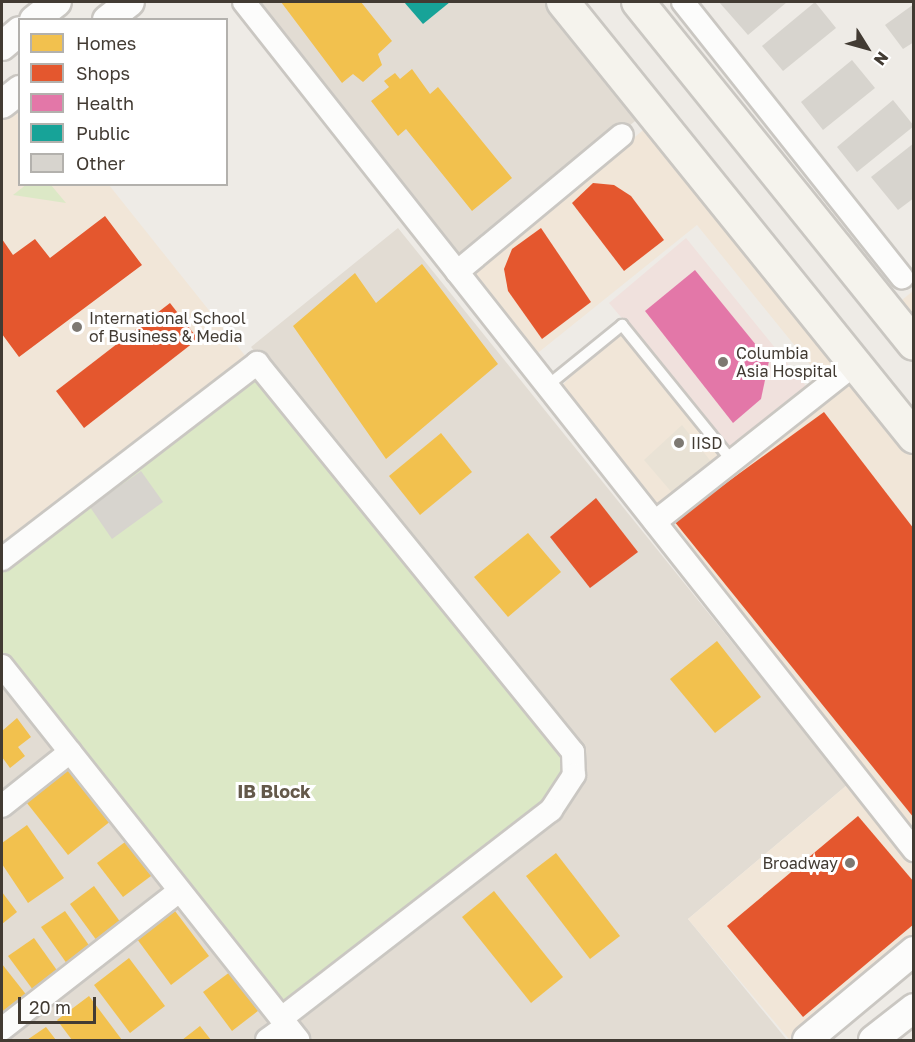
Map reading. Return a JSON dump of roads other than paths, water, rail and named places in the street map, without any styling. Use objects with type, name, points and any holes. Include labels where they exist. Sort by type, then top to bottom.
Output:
[{"type":"main road","points":[[563,2],[914,437]]},
{"type":"main road","points":[[638,2],[914,344]]},
{"type":"street","points":[[37,18],[57,2]]},
{"type":"street","points":[[90,2],[104,18]]},
{"type":"street","points":[[109,18],[130,2]]},
{"type":"street","points":[[243,2],[914,850]]},
{"type":"street","points":[[683,2],[910,280]]},
{"type":"street","points":[[2,46],[18,33]]},
{"type":"street","points":[[2,104],[18,92]]},
{"type":"street","points":[[457,272],[622,135]]},
{"type":"street","points":[[2,559],[256,363],[573,752],[574,775],[552,810],[288,1028],[267,1041]]},
{"type":"street","points":[[655,522],[855,364]]},
{"type":"street","points":[[2,666],[288,1028]]},
{"type":"street","points":[[2,806],[70,752]]},
{"type":"street","points":[[2,1029],[179,891]]},
{"type":"street","points":[[807,1041],[914,951]]},
{"type":"street","points":[[873,1041],[914,1008]]},
{"type":"lane","points":[[547,386],[622,325],[732,461]]},
{"type":"place","name":"International School of Business & Media","points":[[77,327]]},
{"type":"place","name":"Columbia Asia Hospital","points":[[723,362]]},
{"type":"place","name":"IISD","points":[[679,443]]},
{"type":"place","name":"Broadway","points":[[850,863]]},
{"type":"district","name":"IB Block","points":[[274,791]]}]
